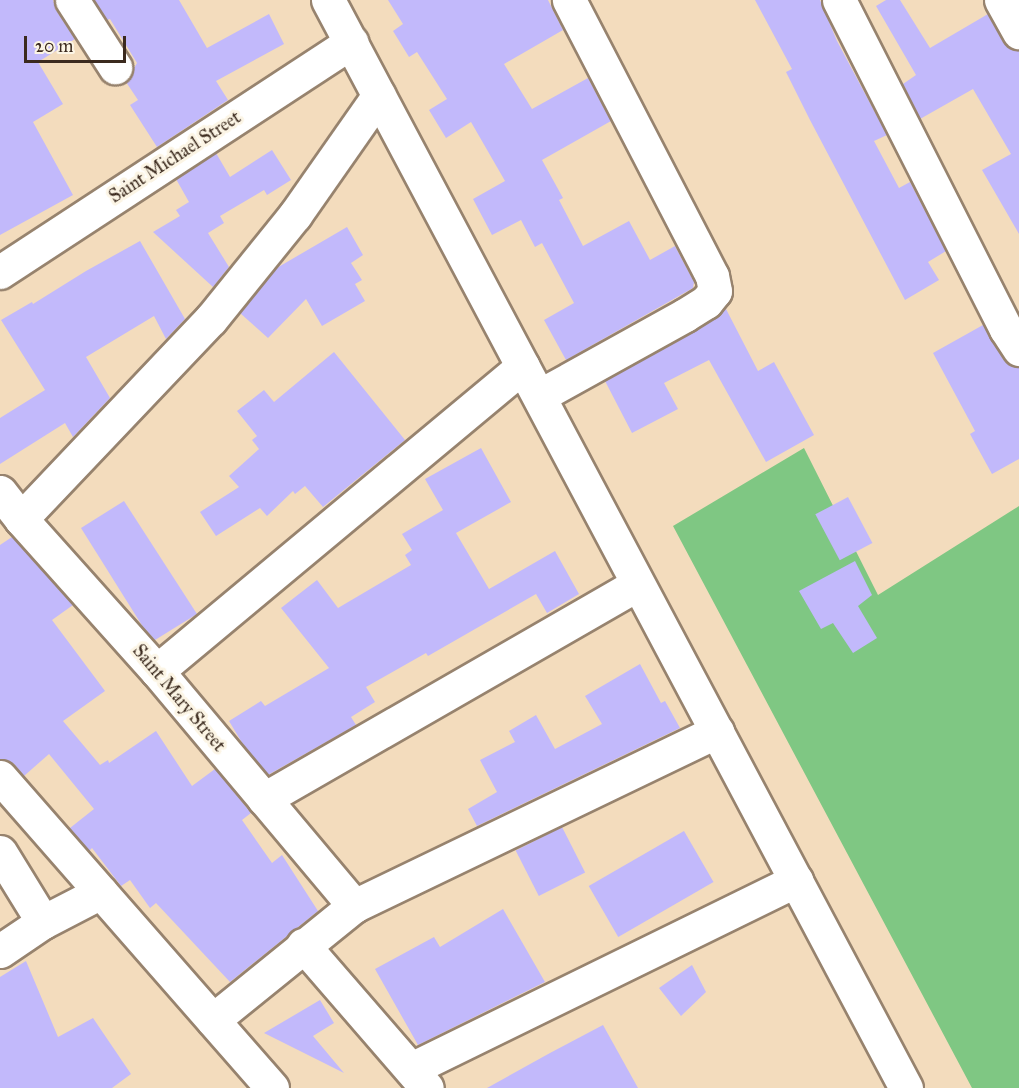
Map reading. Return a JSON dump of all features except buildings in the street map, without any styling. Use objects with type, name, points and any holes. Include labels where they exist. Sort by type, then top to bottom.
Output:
[{"type":"street","points":[[72,0],[115,67]]},
{"type":"street","points":[[328,0],[906,1088]]},
{"type":"street","points":[[539,396],[685,315],[706,302],[715,291],[712,276],[569,0]]},
{"type":"street","points":[[839,0],[1006,329],[1019,349]]},
{"type":"street","points":[[1001,0],[1019,32]]},
{"type":"street","name":"Saint Michael Street","points":[[0,272],[351,42]]},
{"type":"street","points":[[21,519],[211,319],[295,215],[379,95]]},
{"type":"street","points":[[158,671],[523,366]]},
{"type":"street","name":"Saint Mary Street","points":[[0,492],[21,519],[158,671],[354,906]]},
{"type":"street","points":[[264,799],[639,584]]},
{"type":"street","points":[[213,1020],[354,906],[717,731]]},
{"type":"street","points":[[0,777],[272,1088]]},
{"type":"street","points":[[0,852],[43,922]]},
{"type":"street","points":[[303,945],[419,1078],[796,880]]},
{"type":"street","points":[[0,951],[43,922],[100,892]]},
{"type":"green space","points":[[804,448],[878,595],[1019,506],[1019,1088],[972,1088],[673,526]]}]
